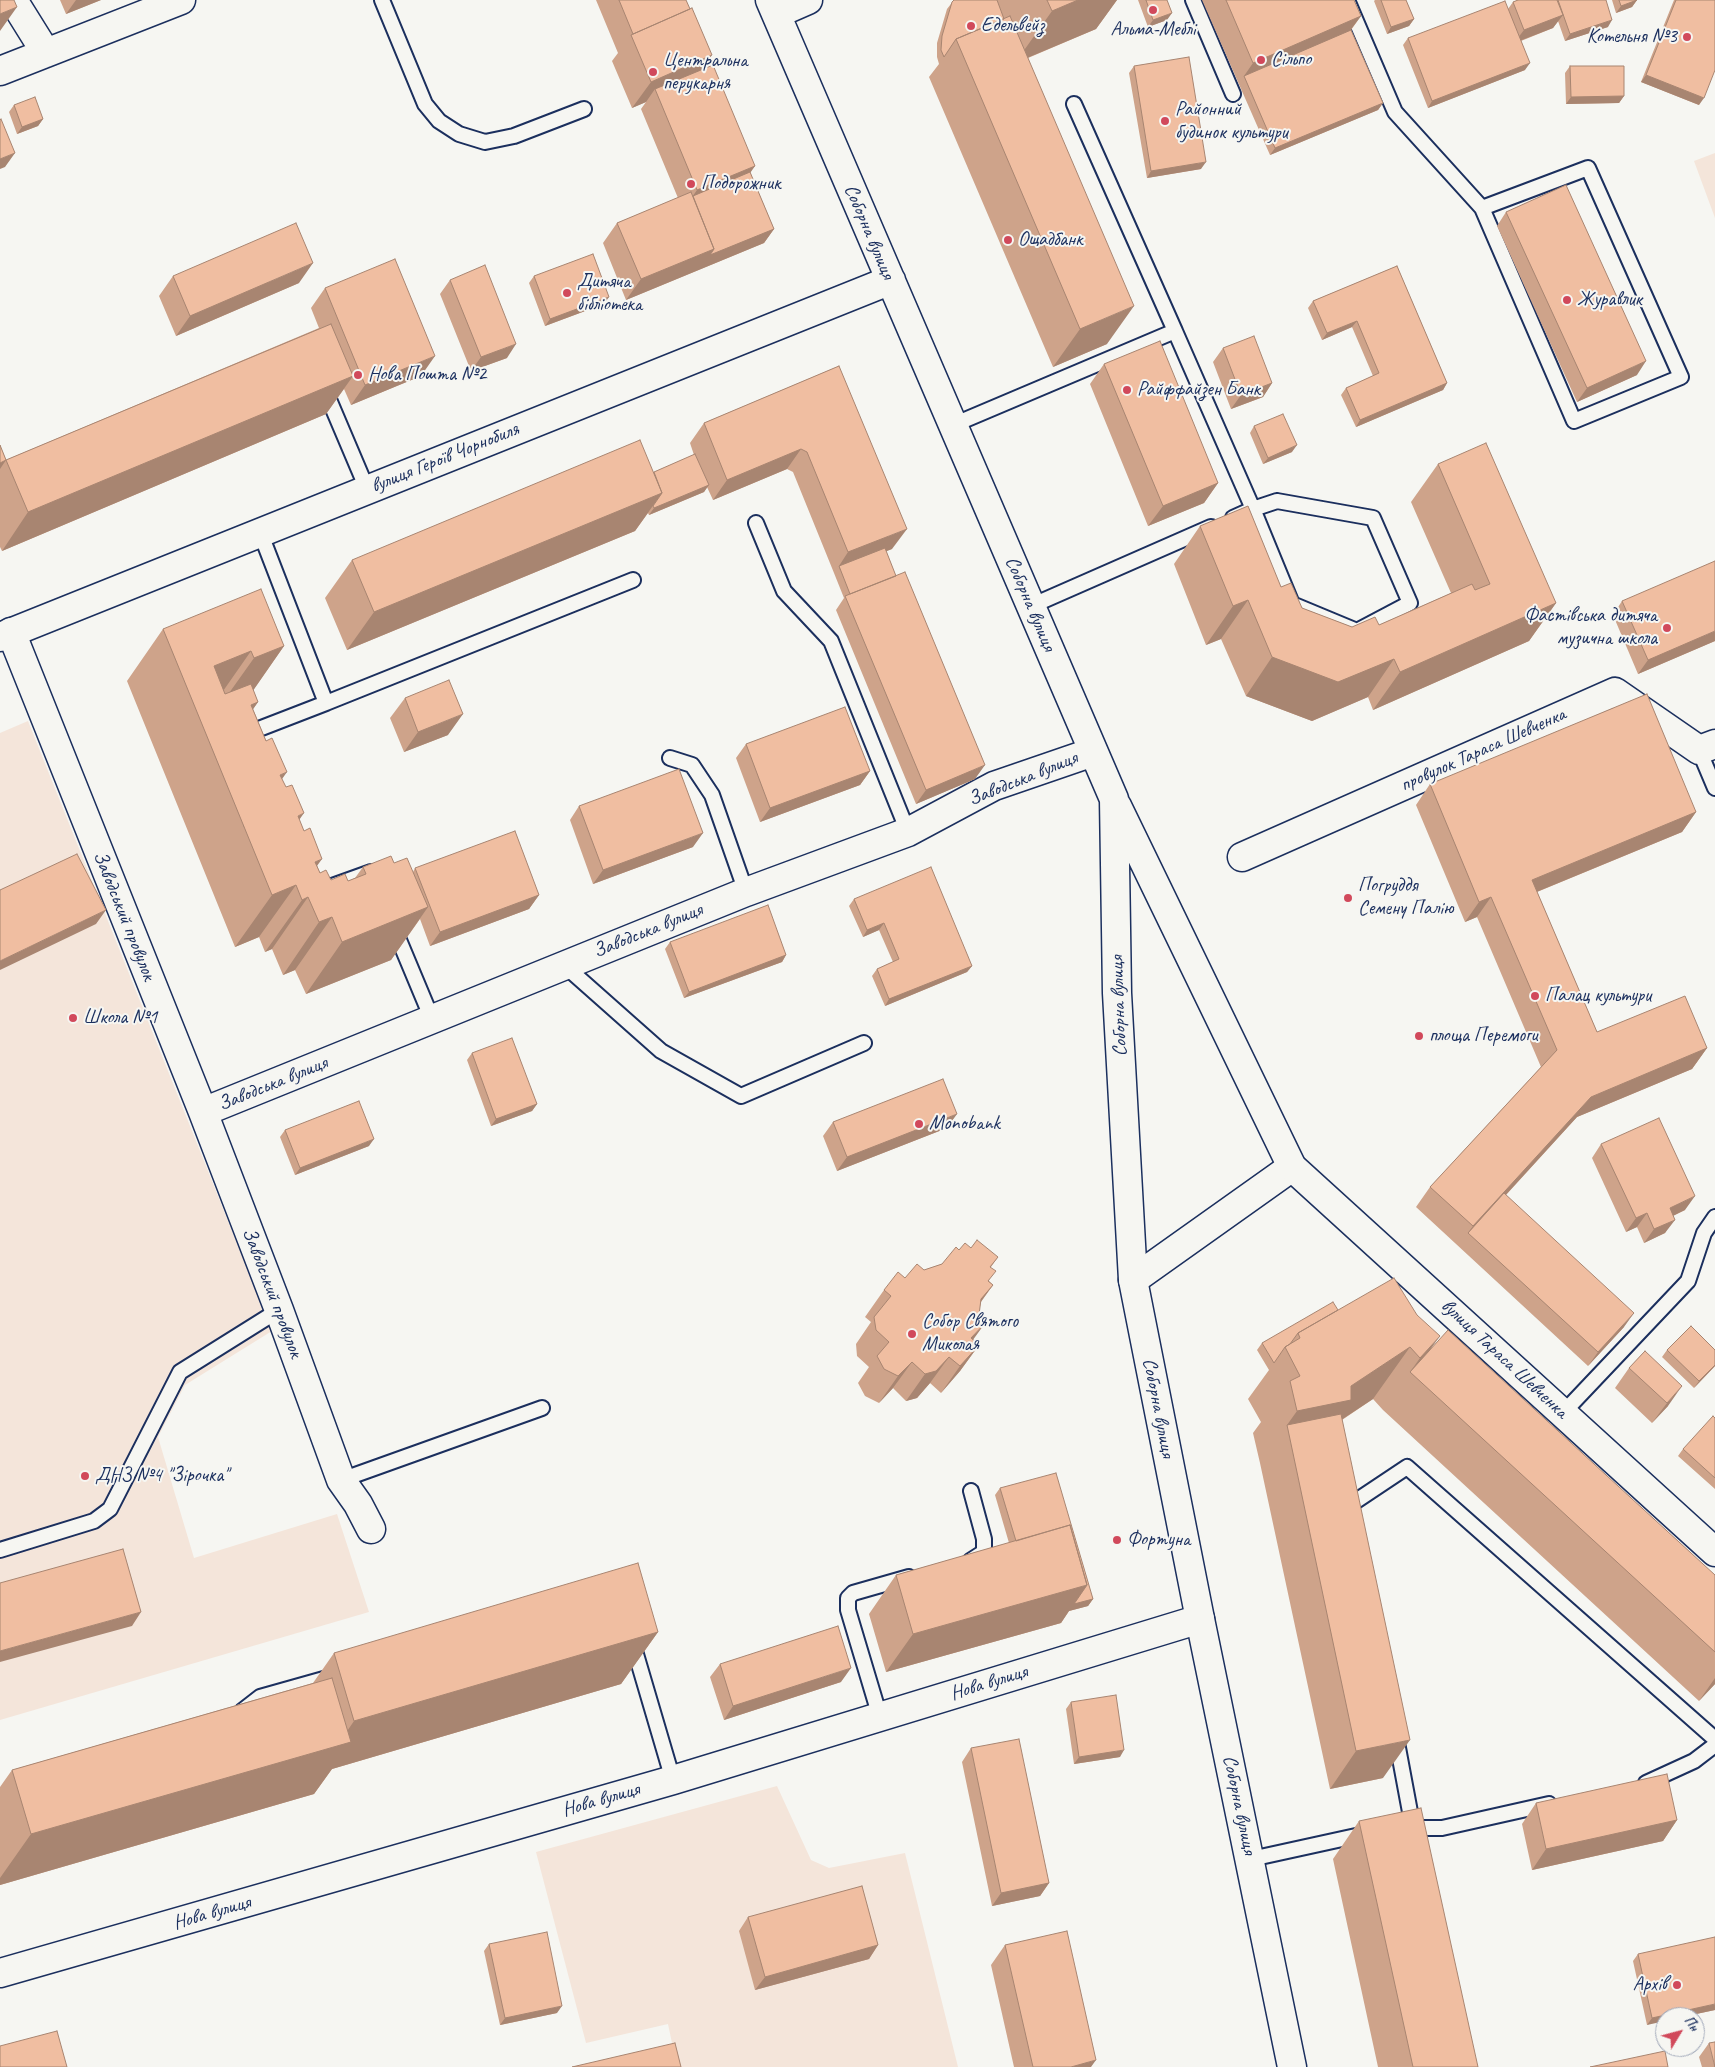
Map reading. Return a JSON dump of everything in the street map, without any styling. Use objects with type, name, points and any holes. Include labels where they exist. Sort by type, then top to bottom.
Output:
[{"type":"street","points":[[12,0],[46,53]]},
{"type":"street","points":[[0,71],[181,0]]},
{"type":"street","points":[[773,7],[808,0]]},
{"type":"street","name":"Соборна вулиця","points":[[773,7],[1114,799],[1117,993],[1133,1280],[1292,2067]]},
{"type":"street","name":"вулиця Героїв Чорнобиля","points":[[6,635],[891,280]]},
{"type":"street","name":"Заводський провулок","points":[[6,635],[203,1112],[279,1310],[341,1480],[358,1504],[371,1529]]},
{"type":"street","name":"провулок Тараса Шевченка","points":[[1242,857],[1615,692],[1707,747]]},
{"type":"street","name":"Заводська вулиця","points":[[203,1112],[746,892],[908,832],[994,786],[1094,752]]},
{"type":"street","points":[[1114,799],[1292,1167],[1133,1280]]},
{"type":"street","name":"вулиця Тараса Шевченка","points":[[1292,1167],[1715,1552]]},
{"type":"street","name":"Нова вулиця","points":[[0,1972],[674,1780],[1200,1619]]},
{"type":"lane","points":[[382,0],[425,104],[439,121],[459,134],[485,142],[504,138],[584,109]]},
{"type":"lane","points":[[1193,0],[1233,94]]},
{"type":"lane","points":[[1347,0],[1395,112],[1482,208],[1574,421],[1680,377],[1588,168],[1482,208]]},
{"type":"lane","points":[[1031,606],[1253,509],[1277,500],[1372,518],[1410,603],[1357,631],[1292,604],[1253,509],[1074,104]]},
{"type":"lane","points":[[953,425],[1175,331]]},
{"type":"lane","points":[[321,380],[368,489]]},
{"type":"lane","points":[[756,523],[784,590],[831,641],[908,832]]},
{"type":"lane","points":[[260,532],[326,702]]},
{"type":"lane","points":[[258,749],[251,732],[633,580]]},
{"type":"lane","points":[[1707,747],[1715,788]]},
{"type":"lane","points":[[670,758],[692,765],[712,795],[746,892]]},
{"type":"lane","points":[[318,891],[371,872],[378,890]]},
{"type":"lane","points":[[390,918],[432,1019]]},
{"type":"lane","points":[[564,965],[661,1051],[741,1096],[864,1043]]},
{"type":"lane","points":[[1563,1413],[1688,1281],[1704,1233],[1715,1217]]},
{"type":"lane","points":[[0,1550],[94,1521],[110,1509],[180,1372],[279,1310]]},
{"type":"lane","points":[[341,1480],[542,1408]]},
{"type":"lane","points":[[1351,1526],[1347,1506],[1407,1467],[1715,1739]]},
{"type":"lane","points":[[954,1565],[973,1560],[984,1552],[984,1539],[972,1491]]},
{"type":"lane","points":[[880,1717],[848,1610],[848,1598],[853,1593],[926,1572]]},
{"type":"lane","points":[[628,1628],[674,1780]]},
{"type":"lane","points":[[232,1719],[260,1697],[344,1674]]},
{"type":"lane","points":[[1392,1720],[1416,1845]]},
{"type":"lane","points":[[1634,1786],[1644,1784],[1694,1761],[1715,1745]]},
{"type":"lane","points":[[1397,1829],[1442,1828],[1567,1800]]},
{"type":"lane","points":[[1251,1859],[1379,1831]]},
{"type":"shaded area","points":[[1715,153],[1715,218],[1694,161]]},
{"type":"shaded area","points":[[28,721],[272,1331],[185,1385],[158,1437],[194,1558],[337,1514],[369,1612],[0,1720],[0,733]]},
{"type":"shaded area","points":[[777,1786],[811,1860],[829,1868],[905,1853],[958,2067],[677,2067],[668,2024],[586,2043],[536,1852]]},
{"type":"building","points":[[0,0],[14,0],[17,7],[0,14]]},
{"type":"building","points":[[619,0],[686,0],[690,9],[633,34]]},
{"type":"building","points":[[954,0],[997,0],[1004,19],[956,39],[944,57],[941,50],[942,36]]},
{"type":"building","points":[[1047,0],[1078,0],[1052,11]]},
{"type":"building","points":[[1146,0],[1167,0],[1172,13],[1153,20]]},
{"type":"building","name":"Сільпо","points":[[1226,0],[1354,0],[1361,16],[1253,63]]},
{"type":"building","points":[[1381,0],[1406,0],[1414,19],[1391,27]]},
{"type":"building","points":[[1518,0],[1557,0],[1563,15],[1524,30],[1513,2]]},
{"type":"building","points":[[1558,0],[1606,0],[1612,20],[1570,34]]},
{"type":"building","points":[[1619,0],[1637,0],[1621,6]]},
{"type":"building","name":"Котельня №3","points":[[1676,0],[1715,0],[1715,70],[1704,98],[1646,75]]},
{"type":"building","points":[[1505,1],[1530,63],[1432,101],[1408,38]]},
{"type":"building","points":[[692,8],[712,55],[651,82],[631,35]]},
{"type":"building","points":[[1010,16],[1134,306],[1080,329],[956,39]]},
{"type":"building","points":[[1351,30],[1383,103],[1275,148],[1244,76]]},
{"type":"building","name":"Районний будинок культури","points":[[1189,57],[1206,162],[1151,171],[1134,66]]},
{"type":"building","points":[[713,65],[755,166],[697,190],[655,89]]},
{"type":"building","points":[[1570,66],[1624,66],[1624,96],[1571,97]]},
{"type":"building","points":[[35,97],[43,119],[22,127],[14,105]]},
{"type":"building","points":[[0,120],[15,153],[0,159]]},
{"type":"building","points":[[750,172],[774,229],[710,255],[714,249],[693,196]]},
{"type":"building","name":"Журавлик","points":[[1566,185],[1646,361],[1587,388],[1506,212]]},
{"type":"building","points":[[691,192],[714,249],[641,279],[617,223]]},
{"type":"building","points":[[296,223],[313,263],[190,316],[173,276]]},
{"type":"building","name":"Дитяча бібліотека","points":[[593,254],[609,297],[550,319],[534,276]]},
{"type":"building","points":[[395,259],[435,356],[365,385],[325,288]]},
{"type":"building","points":[[485,265],[516,344],[481,357],[450,280]]},
{"type":"building","points":[[1397,266],[1447,383],[1360,420],[1346,388],[1379,373],[1357,321],[1327,333],[1313,301]]},
{"type":"building","points":[[331,324],[353,376],[28,512],[6,460]]},
{"type":"building","points":[[1254,336],[1272,383],[1241,395],[1223,348]]},
{"type":"building","points":[[1160,341],[1218,483],[1163,506],[1104,364]]},
{"type":"building","points":[[839,366],[907,529],[848,552],[807,452],[801,449],[727,480],[704,423]]},
{"type":"building","points":[[1283,414],[1297,445],[1268,458],[1254,426]]},
{"type":"building","points":[[640,440],[662,493],[374,612],[352,560]]},
{"type":"building","points":[[1486,443],[1556,603],[1400,672],[1394,659],[1338,682],[1272,657],[1248,600],[1233,606],[1200,526],[1248,506],[1281,587],[1291,583],[1302,608],[1352,627],[1375,617],[1379,625],[1472,584],[1475,590],[1490,584],[1438,464]]},
{"type":"building","points":[[0,445],[6,460],[0,463]]},
{"type":"building","points":[[695,454],[709,485],[654,508],[653,506],[662,493],[654,472]]},
{"type":"building","points":[[885,548],[896,576],[850,594],[839,566]]},
{"type":"building","name":"Фастівська дитяча музична школа","points":[[1715,561],[1715,631],[1648,660],[1622,601]]},
{"type":"building","points":[[905,572],[985,765],[926,790],[845,596]]},
{"type":"building","points":[[261,589],[284,646],[254,658],[251,651],[214,666],[225,694],[251,684],[258,702],[251,705],[266,741],[272,738],[287,772],[280,775],[286,787],[292,785],[304,813],[298,816],[304,831],[310,828],[322,859],[315,862],[320,873],[326,870],[331,880],[345,874],[348,881],[366,874],[363,867],[391,856],[394,863],[407,858],[428,907],[342,942],[332,917],[319,922],[308,897],[302,900],[296,885],[272,895],[163,629]]},
{"type":"building","points":[[449,680],[463,714],[418,732],[405,698]]},
{"type":"building","name":"Палац культури","points":[[1647,694],[1696,812],[1532,880],[1597,1032],[1685,996],[1707,1048],[1591,1097],[1473,1226],[1430,1187],[1557,1050],[1491,897],[1479,902],[1430,784]]},
{"type":"building","points":[[845,707],[870,771],[770,808],[746,744]]},
{"type":"building","points":[[679,769],[703,833],[603,870],[579,806]]},
{"type":"building","points":[[515,831],[539,895],[440,932],[415,868]]},
{"type":"building","points":[[77,854],[106,910],[0,961],[0,890]]},
{"type":"building","points":[[931,867],[972,966],[889,999],[877,969],[899,959],[884,923],[867,930],[854,899]]},
{"type":"building","points":[[768,905],[786,955],[689,992],[670,942]]},
{"type":"building","points":[[512,1038],[537,1104],[496,1119],[472,1053]]},
{"type":"building","points":[[943,1079],[957,1114],[847,1157],[833,1122]]},
{"type":"building","points":[[359,1101],[374,1139],[300,1168],[285,1130]]},
{"type":"building","points":[[1659,1118],[1695,1196],[1670,1208],[1675,1220],[1654,1229],[1647,1213],[1636,1218],[1601,1144]]},
{"type":"building","points":[[1504,1193],[1634,1313],[1598,1352],[1468,1233]]},
{"type":"building","name":"Собор Святого Миколая","points":[[977,1240],[998,1257],[990,1267],[996,1271],[988,1281],[993,1285],[981,1299],[979,1315],[986,1322],[971,1338],[979,1345],[960,1366],[949,1357],[936,1371],[925,1374],[912,1362],[898,1376],[884,1369],[877,1356],[889,1342],[876,1330],[874,1317],[891,1296],[884,1290],[898,1272],[905,1278],[917,1264],[924,1270],[942,1264],[956,1247],[959,1250],[965,1243],[971,1248]]},
{"type":"building","points":[[1394,1278],[1417,1315],[1440,1336],[1420,1358],[1410,1347],[1351,1386],[1351,1400],[1297,1411],[1290,1381],[1300,1376],[1285,1347],[1300,1338],[1298,1333]]},
{"type":"building","points":[[1333,1302],[1338,1310],[1298,1333],[1274,1363],[1262,1343]]},
{"type":"building","points":[[1691,1326],[1715,1350],[1715,1365],[1699,1381],[1667,1350]]},
{"type":"building","points":[[1448,1330],[1715,1575],[1715,1652],[1410,1372]]},
{"type":"building","points":[[1645,1351],[1682,1386],[1667,1403],[1629,1368]]},
{"type":"building","points":[[1341,1414],[1410,1740],[1356,1751],[1287,1425]]},
{"type":"building","points":[[1713,1416],[1715,1418],[1715,1478],[1683,1449]]},
{"type":"building","points":[[1056,1473],[1093,1599],[1074,1604],[1087,1585],[1070,1525],[1016,1541],[1000,1488]]},
{"type":"building","points":[[1070,1525],[1087,1585],[913,1634],[896,1575]]},
{"type":"building","points":[[123,1549],[141,1612],[0,1651],[0,1583]]},
{"type":"building","points":[[638,1563],[658,1632],[354,1721],[334,1653]]},
{"type":"building","points":[[838,1626],[851,1668],[733,1706],[720,1664]]},
{"type":"building","points":[[332,1678],[351,1742],[31,1834],[12,1770]]},
{"type":"building","points":[[1116,1695],[1124,1750],[1079,1757],[1071,1702]]},
{"type":"building","points":[[1019,1739],[1049,1883],[1001,1893],[971,1748]]},
{"type":"building","points":[[1667,1774],[1677,1820],[1546,1849],[1536,1803]]},
{"type":"building","points":[[1421,1808],[1478,2067],[1413,2067],[1359,1821]]},
{"type":"building","points":[[862,1886],[878,1945],[765,1977],[748,1917]]},
{"type":"building","points":[[1067,1931],[1096,2060],[1071,2067],[1033,2067],[1005,1945]]},
{"type":"building","points":[[547,1932],[562,2006],[505,2018],[489,1944]]},
{"type":"building","name":"Архів","points":[[1715,1937],[1715,2004],[1702,2007],[1655,2007],[1655,2017],[1652,2018],[1638,1954]]},
{"type":"building","points":[[57,2031],[67,2067],[0,2067],[0,2046]]},
{"type":"building","points":[[1715,2042],[1715,2067],[1709,2043]]},
{"type":"building","points":[[675,2043],[681,2067],[572,2067]]},
{"type":"building","points":[[1655,2053],[1655,2057],[1666,2057],[1668,2067],[1590,2067]]},
{"type":"place","name":"Альма-Меблі","points":[[1153,10]]},
{"type":"place","name":"Едельвейз","points":[[971,26]]},
{"type":"place","name":"Котельня №3","points":[[1687,37]]},
{"type":"place","name":"Сільпо","points":[[1261,60]]},
{"type":"place","name":"Центральна перукарня","points":[[653,72]]},
{"type":"place","name":"Районний будинок культури","points":[[1165,121]]},
{"type":"place","name":"Подорожник","points":[[691,184]]},
{"type":"place","name":"Ощадбанк","points":[[1008,240]]},
{"type":"place","name":"Дитяча бібліотека","points":[[567,293]]},
{"type":"place","name":"Журавлик","points":[[1567,300]]},
{"type":"place","name":"Нова Пошта №2","points":[[358,375]]},
{"type":"place","name":"Райффайзен Банк","points":[[1127,390]]},
{"type":"place","name":"Фастівська дитяча музична школа","points":[[1667,628]]},
{"type":"place","name":"Погруддя Семену Палію","points":[[1348,898]]},
{"type":"place","name":"Палац культури","points":[[1535,996]]},
{"type":"place","name":"Школа №1","points":[[73,1018]]},
{"type":"place","name":"площа Перемоги","points":[[1419,1036]]},
{"type":"place","name":"Monobank","points":[[919,1124]]},
{"type":"place","name":"Собор Святого Миколая","points":[[912,1334]]},
{"type":"place","name":"ДНЗ №4 \"Зірочка\"","points":[[85,1476]]},
{"type":"place","name":"Фортуна","points":[[1117,1540]]},
{"type":"place","name":"Архів","points":[[1677,1985]]}]
